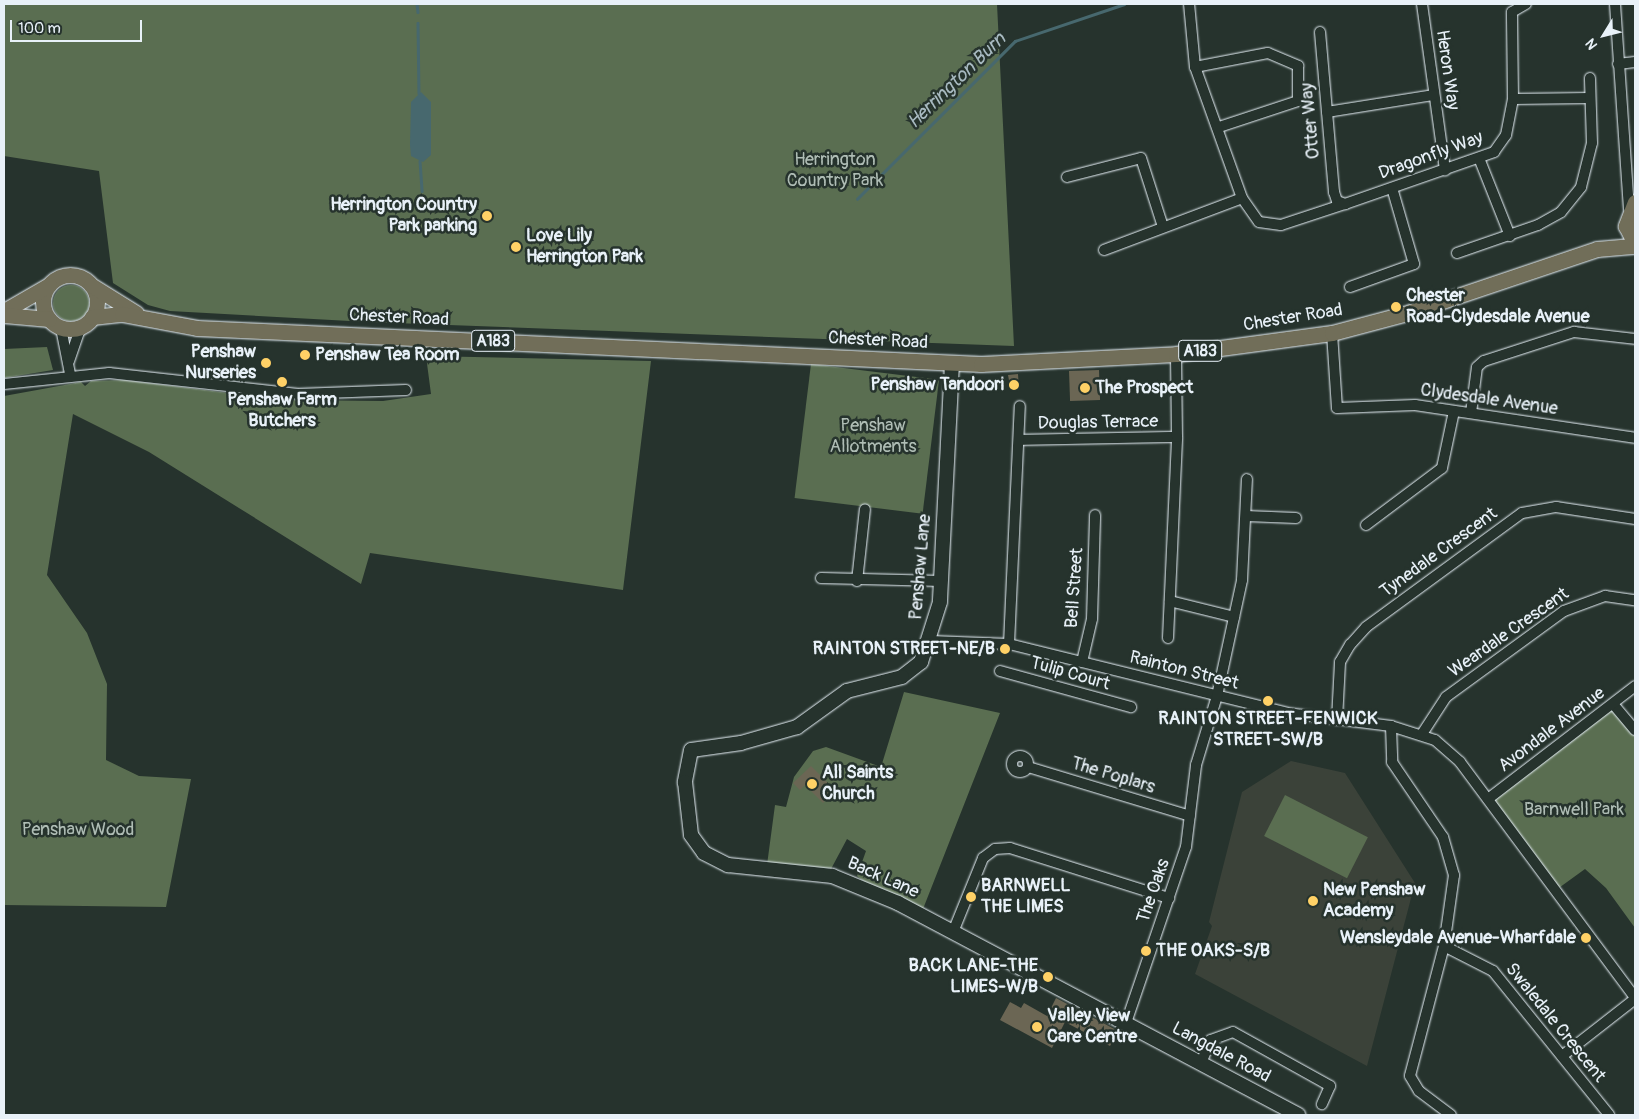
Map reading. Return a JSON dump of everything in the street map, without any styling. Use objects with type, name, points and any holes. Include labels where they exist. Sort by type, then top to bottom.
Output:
[{"type":"main road","points":[[1632,205],[1626,226],[1635,245]]},
{"type":"main road","name":"A183","points":[[1597,249],[1626,226]]},
{"type":"main road","name":"A183","points":[[1597,249],[1635,245]]},
{"type":"main road","name":"Chester Road","points":[[87,322],[145,317],[197,328],[952,363],[1176,354],[1332,333],[1404,314],[1597,249]]},
{"type":"main road","points":[[4,310],[49,285],[72,275],[91,285],[96,303],[87,322],[55,323],[4,315]]},
{"type":"main road","points":[[49,285],[43,305],[55,323]]},
{"type":"main road","name":"Chester Road","points":[[91,285],[145,317]]},
{"type":"street","name":"Dragonfly Way","points":[[1189,4],[1195,66],[1219,127],[1242,198],[1260,222],[1281,225],[1494,152],[1506,135],[1514,99],[1511,8],[1526,4]]},
{"type":"street","name":"Heron Way","points":[[1422,4],[1433,95],[1445,170]]},
{"type":"street","points":[[1615,4],[1625,147],[1632,205]]},
{"type":"street","name":"Otter Way","points":[[1320,32],[1334,192],[1343,204]]},
{"type":"street","points":[[1195,66],[1268,53],[1298,66],[1298,101],[1219,127]]},
{"type":"street","points":[[1618,64],[1635,62]]},
{"type":"street","points":[[1457,253],[1510,236],[1561,212],[1581,188],[1592,143],[1589,98],[1590,78]]},
{"type":"street","points":[[1327,112],[1433,95]]},
{"type":"street","points":[[1514,99],[1589,98]]},
{"type":"street","points":[[1625,147],[1635,165]]},
{"type":"street","points":[[1067,176],[1140,158],[1163,228]]},
{"type":"street","points":[[1479,158],[1510,236]]},
{"type":"street","points":[[1350,287],[1414,264],[1392,188]]},
{"type":"street","points":[[1104,250],[1242,198]]},
{"type":"street","points":[[69,361],[87,322]]},
{"type":"street","points":[[55,323],[69,361],[70,374]]},
{"type":"street","points":[[1471,413],[1477,367],[1484,360],[1574,332],[1635,339]]},
{"type":"street","name":"Clydesdale Avenue","points":[[1332,333],[1337,408],[1415,405],[1635,438]]},
{"type":"street","points":[[1168,638],[1177,437],[1176,354]]},
{"type":"street","name":"Penshaw Lane","points":[[688,757],[696,748],[741,743],[797,727],[857,686],[911,672],[931,640],[942,581],[952,363]]},
{"type":"street","points":[[4,384],[70,374],[136,373],[329,396],[406,390]]},
{"type":"street","points":[[1010,644],[1020,406]]},
{"type":"street","points":[[1366,525],[1442,468],[1454,411]]},
{"type":"street","name":"Douglas Terrace","points":[[1019,440],[1177,437]]},
{"type":"street","name":"The Oaks","points":[[1126,1023],[1186,847],[1196,765],[1218,696],[1242,580],[1248,479]]},
{"type":"street","name":"Tynedale Crescent","points":[[1337,720],[1340,662],[1350,645],[1366,628],[1522,513],[1556,507],[1635,519]]},
{"type":"street","points":[[857,581],[865,509]]},
{"type":"street","name":"Bell Street","points":[[1077,661],[1092,620],[1095,515]]},
{"type":"street","points":[[1246,516],[1296,518]]},
{"type":"street","points":[[821,578],[857,581],[942,581]]},
{"type":"street","name":"Weardale Crescent","points":[[1422,734],[1446,697],[1564,611],[1605,596],[1635,600]]},
{"type":"street","points":[[1170,601],[1234,617]]},
{"type":"street","name":"Rainton Street","points":[[931,640],[1010,644],[1287,713],[1391,726],[1422,734],[1448,749],[1488,799],[1635,998]]},
{"type":"street","name":"Tulip Court","points":[[1000,671],[1131,708]]},
{"type":"street","name":"Avondale Avenue","points":[[1488,799],[1635,686]]},
{"type":"street","points":[[1613,704],[1635,730]]},
{"type":"street","points":[[1391,726],[1392,762],[1449,852],[1454,897],[1444,946],[1410,1076],[1419,1091],[1451,1115]]},
{"type":"street","name":"Back Lane","points":[[688,757],[688,820],[691,835],[704,853],[744,869],[832,876],[953,932],[1126,1023]]},
{"type":"street","name":"The Poplars","points":[[1028,767],[1190,816]]},
{"type":"street","points":[[953,932],[983,858],[995,849],[1010,848],[1168,898]]},
{"type":"street","name":"Swaledale Crescent","points":[[1444,946],[1493,971],[1609,1115]]},
{"type":"street","points":[[1562,1056],[1635,998]]},
{"type":"street","name":"Langdale Road","points":[[1126,1023],[1298,1115]]},
{"type":"street","points":[[1201,1063],[1211,1040],[1221,1032],[1233,1032],[1330,1086],[1322,1104]]},
{"type":"shaded area","name":"New Penshaw Academy","points":[[1291,761],[1345,773],[1415,883],[1367,1066],[1195,974],[1212,926],[1209,922],[1242,792]]},
{"type":"green space","name":"Herrington Country Park","points":[[4,4],[997,4],[1014,346],[368,322],[170,311],[148,305],[113,283],[99,171],[4,156]]},
{"type":"green space","points":[[71,285],[84,290],[89,303],[84,316],[71,321],[58,316],[53,303],[58,290]]},
{"type":"green space","points":[[47,347],[53,370],[4,378],[4,349]]},
{"type":"green space","name":"Penshaw Wood","points":[[426,356],[651,361],[623,590],[370,553],[361,584],[149,452],[73,414],[47,575],[87,633],[107,684],[106,760],[139,776],[191,779],[166,907],[4,905],[4,396],[81,382],[85,386],[91,381],[125,380],[285,400],[383,401],[431,394]]},
{"type":"green space","name":"Penshaw Allotments","points":[[811,364],[939,380],[923,514],[795,498]]},
{"type":"green space","points":[[904,692],[1000,713],[923,909],[872,888],[857,876],[866,851],[847,839],[831,869],[767,865],[775,805],[786,807],[794,777],[813,751],[826,747],[881,767]]},
{"type":"green space","name":"Barnwell Park","points":[[1613,704],[1635,730],[1635,928],[1606,888],[1585,869],[1556,890],[1488,799]]},
{"type":"green space","points":[[1285,795],[1368,837],[1347,878],[1264,836]]},
{"type":"water","points":[[421,92],[431,102],[431,155],[423,162],[411,156],[410,145],[411,102]]},
{"type":"building","name":"The Prospect","points":[[1099,370],[1100,400],[1070,401],[1069,371]]},
{"type":"building","name":"Penshaw Tandoori","points":[[1018,374],[1019,390],[1011,391],[1008,375]]},
{"type":"building","name":"All Saints Church","points":[[811,766],[835,790],[823,803],[805,785],[800,790],[793,783]]},
{"type":"building","name":"Valley View Care Centre","points":[[1056,998],[1118,1031],[1110,1046],[1065,1022],[1052,1048],[1000,1020],[1010,1002],[1021,1008],[1024,1003],[1047,1016]]},
{"type":"waterway","points":[[417,4],[418,12]]},
{"type":"waterway","name":"Herrington Burn","points":[[857,199],[1015,41],[1124,4]]},
{"type":"waterway","points":[[418,23],[419,93]]},
{"type":"waterway","points":[[420,161],[422,191]]},
{"type":"place","name":"Herrington Country Park parking","points":[[487,216]]},
{"type":"place","name":"Love Lily Herrington Park","points":[[516,247]]},
{"type":"place","name":"Chester Road-Clydesdale Avenue","points":[[1396,307]]},
{"type":"place","name":"Penshaw Tea Room","points":[[305,355]]},
{"type":"place","name":"Penshaw Nurseries","points":[[266,363]]},
{"type":"place","name":"Penshaw Farm Butchers","points":[[282,382]]},
{"type":"place","name":"Penshaw Tandoori","points":[[1014,385]]},
{"type":"place","name":"The Prospect","points":[[1085,388]]},
{"type":"place","name":"RAINTON STREET-NE/B","points":[[1005,649]]},
{"type":"place","name":"RAINTON STREET-FENWICK STREET-SW/B","points":[[1268,701]]},
{"type":"place","name":"All Saints Church","points":[[812,784]]},
{"type":"place","name":"BARNWELL THE LIMES","points":[[971,897]]},
{"type":"place","name":"New Penshaw Academy","points":[[1313,901]]},
{"type":"place","name":"Wensleydale Avenue-Wharfdale","points":[[1586,938]]},
{"type":"place","name":"THE OAKS-S/B","points":[[1146,951]]},
{"type":"place","name":"BACK LANE-THE LIMES-W/B","points":[[1048,977]]},
{"type":"place","name":"Valley View Care Centre","points":[[1037,1027]]}]
